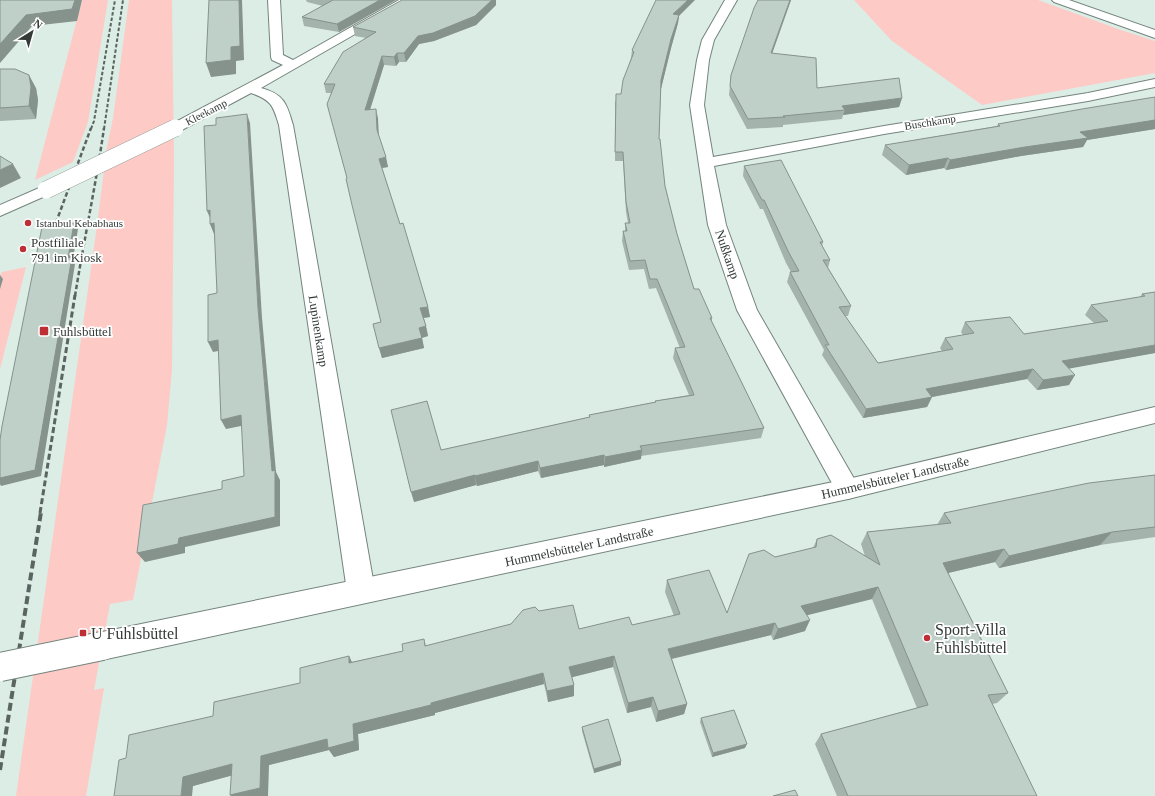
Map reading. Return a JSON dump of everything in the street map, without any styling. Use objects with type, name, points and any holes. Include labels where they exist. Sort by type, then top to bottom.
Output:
[{"type":"street","points":[[274,0],[277,57],[294,65]]},
{"type":"street","name":"Kleekamp","points":[[0,211],[175,128],[251,89],[407,0]]},
{"type":"street","name":"Nußkamp","points":[[730,0],[708,40],[703,60],[697,105],[717,225],[747,310],[848,489]]},
{"type":"street","points":[[1058,0],[1155,34]]},
{"type":"street","name":"Buschkamp","points":[[706,163],[884,130],[1088,97],[1155,83]]},
{"type":"street","name":"Lupinenkamp","points":[[251,89],[278,101],[281,106],[286,125],[361,591]]},
{"type":"street","name":"Hummelsbütteler Landstraße","points":[[0,667],[706,520],[848,489],[1155,415]]},
{"type":"shaded area","points":[[82,0],[108,0],[88,122],[73,162],[35,180]]},
{"type":"shaded area","points":[[129,0],[172,0],[174,163],[172,369],[167,425],[133,600],[110,604],[94,690],[104,688],[86,796],[16,796],[107,147],[113,118]]},
{"type":"shaded area","points":[[854,0],[1038,0],[1155,41],[1155,73],[982,105],[892,41]]},
{"type":"shaded area","points":[[26,267],[0,369],[0,275],[2,272]]},
{"type":"building","points":[[0,0],[75,0],[72,9],[26,15],[0,44]]},
{"type":"building","points":[[209,0],[239,0],[240,46],[231,47],[231,60],[206,63]]},
{"type":"building","points":[[333,0],[380,0],[337,24],[302,17]]},
{"type":"building","points":[[402,0],[492,0],[475,16],[433,33],[418,36],[404,53],[397,53],[394,57],[382,56],[365,110],[376,109],[377,130],[386,157],[379,159],[400,224],[403,223],[428,307],[420,308],[426,326],[419,328],[422,338],[379,348],[373,324],[381,322],[352,205],[347,178],[327,104],[335,84],[324,84],[343,52],[376,32],[353,27]]},
{"type":"building","points":[[656,0],[688,0],[673,14],[679,15],[671,39],[661,80],[659,139],[665,186],[677,234],[694,289],[699,289],[712,318],[710,318],[764,428],[640,446],[642,450],[605,457],[604,455],[540,468],[538,461],[475,475],[411,492],[391,410],[427,401],[441,450],[590,417],[589,415],[656,402],[655,401],[694,395],[675,348],[685,347],[657,279],[650,279],[645,260],[630,261],[623,231],[627,231],[625,223],[630,223],[626,202],[623,152],[615,152],[616,94],[621,94],[623,80],[634,52],[632,50]]},
{"type":"building","points":[[758,0],[790,0],[771,53],[816,58],[817,88],[899,78],[902,98],[842,106],[845,110],[783,116],[785,117],[748,119],[730,86],[731,75]]},
{"type":"building","points":[[0,69],[15,69],[29,75],[31,87],[29,106],[0,108]]},
{"type":"building","points":[[1155,97],[1155,120],[1080,132],[1088,138],[909,165],[885,145],[1000,126],[998,124]]},
{"type":"building","points":[[247,114],[258,308],[272,471],[275,470],[275,517],[179,538],[178,544],[137,553],[143,505],[222,489],[222,481],[244,476],[241,415],[221,420],[218,340],[208,342],[208,295],[217,293],[214,223],[210,224],[210,210],[207,211],[204,126],[216,125],[216,118]]},
{"type":"building","points":[[0,156],[13,164],[0,170]]},
{"type":"building","points":[[781,160],[823,242],[820,242],[830,260],[823,260],[851,306],[839,307],[878,363],[953,349],[945,338],[974,333],[965,322],[1010,317],[1024,334],[1108,321],[1091,305],[1145,296],[1142,294],[1155,292],[1155,345],[1062,361],[1075,375],[1043,380],[1033,369],[926,389],[932,397],[866,409],[825,345],[829,345],[790,272],[799,271],[764,200],[762,200],[744,166]]},
{"type":"building","points":[[74,223],[68,258],[72,257],[35,470],[0,478],[0,440],[2,426],[42,227]]},
{"type":"building","points":[[1155,475],[1155,527],[1112,532],[1009,556],[1004,549],[943,563],[1008,693],[988,695],[1037,796],[848,796],[821,734],[928,705],[878,587],[801,606],[810,620],[778,629],[775,623],[668,649],[687,704],[658,711],[653,697],[628,703],[614,656],[569,667],[574,685],[547,691],[543,673],[431,703],[431,705],[353,724],[354,741],[328,748],[327,739],[261,756],[260,788],[230,795],[232,764],[183,777],[181,796],[114,796],[119,760],[126,758],[129,735],[213,716],[214,702],[300,683],[300,668],[349,656],[349,663],[403,651],[402,644],[424,639],[425,646],[511,624],[523,610],[535,607],[539,611],[573,605],[579,629],[629,617],[632,625],[680,614],[667,580],[709,570],[727,613],[749,554],[764,550],[775,557],[816,547],[817,539],[831,535],[880,565],[867,532],[951,523],[944,513],[1089,483]]},
{"type":"building","points":[[734,710],[747,744],[713,753],[701,718]]},
{"type":"building","points":[[608,719],[621,761],[594,769],[582,727]]},
{"type":"building","points":[[795,790],[798,796],[773,796]]},
{"type":"railway","points":[[91,129],[94,121],[115,0]]},
{"type":"railway","points":[[104,129],[123,0]]},
{"type":"railway","points":[[51,236],[91,128]]},
{"type":"railway","points":[[75,296],[104,128]]},
{"type":"railway","points":[[40,513],[75,295]]},
{"type":"railway","points":[[0,770],[41,512]]},
{"type":"place","name":"Istanbul Kebabhaus","points":[[28,223]]},
{"type":"place","name":"Postfiliale 791 im Kiosk","points":[[23,249]]},
{"type":"place","name":"Fuhlsbüttel","points":[[44,331]]},
{"type":"place","name":"U Fuhlsbüttel","points":[[83,633]]},
{"type":"place","name":"Sport-Villa Fuhlsbüttel","points":[[927,638]]}]
